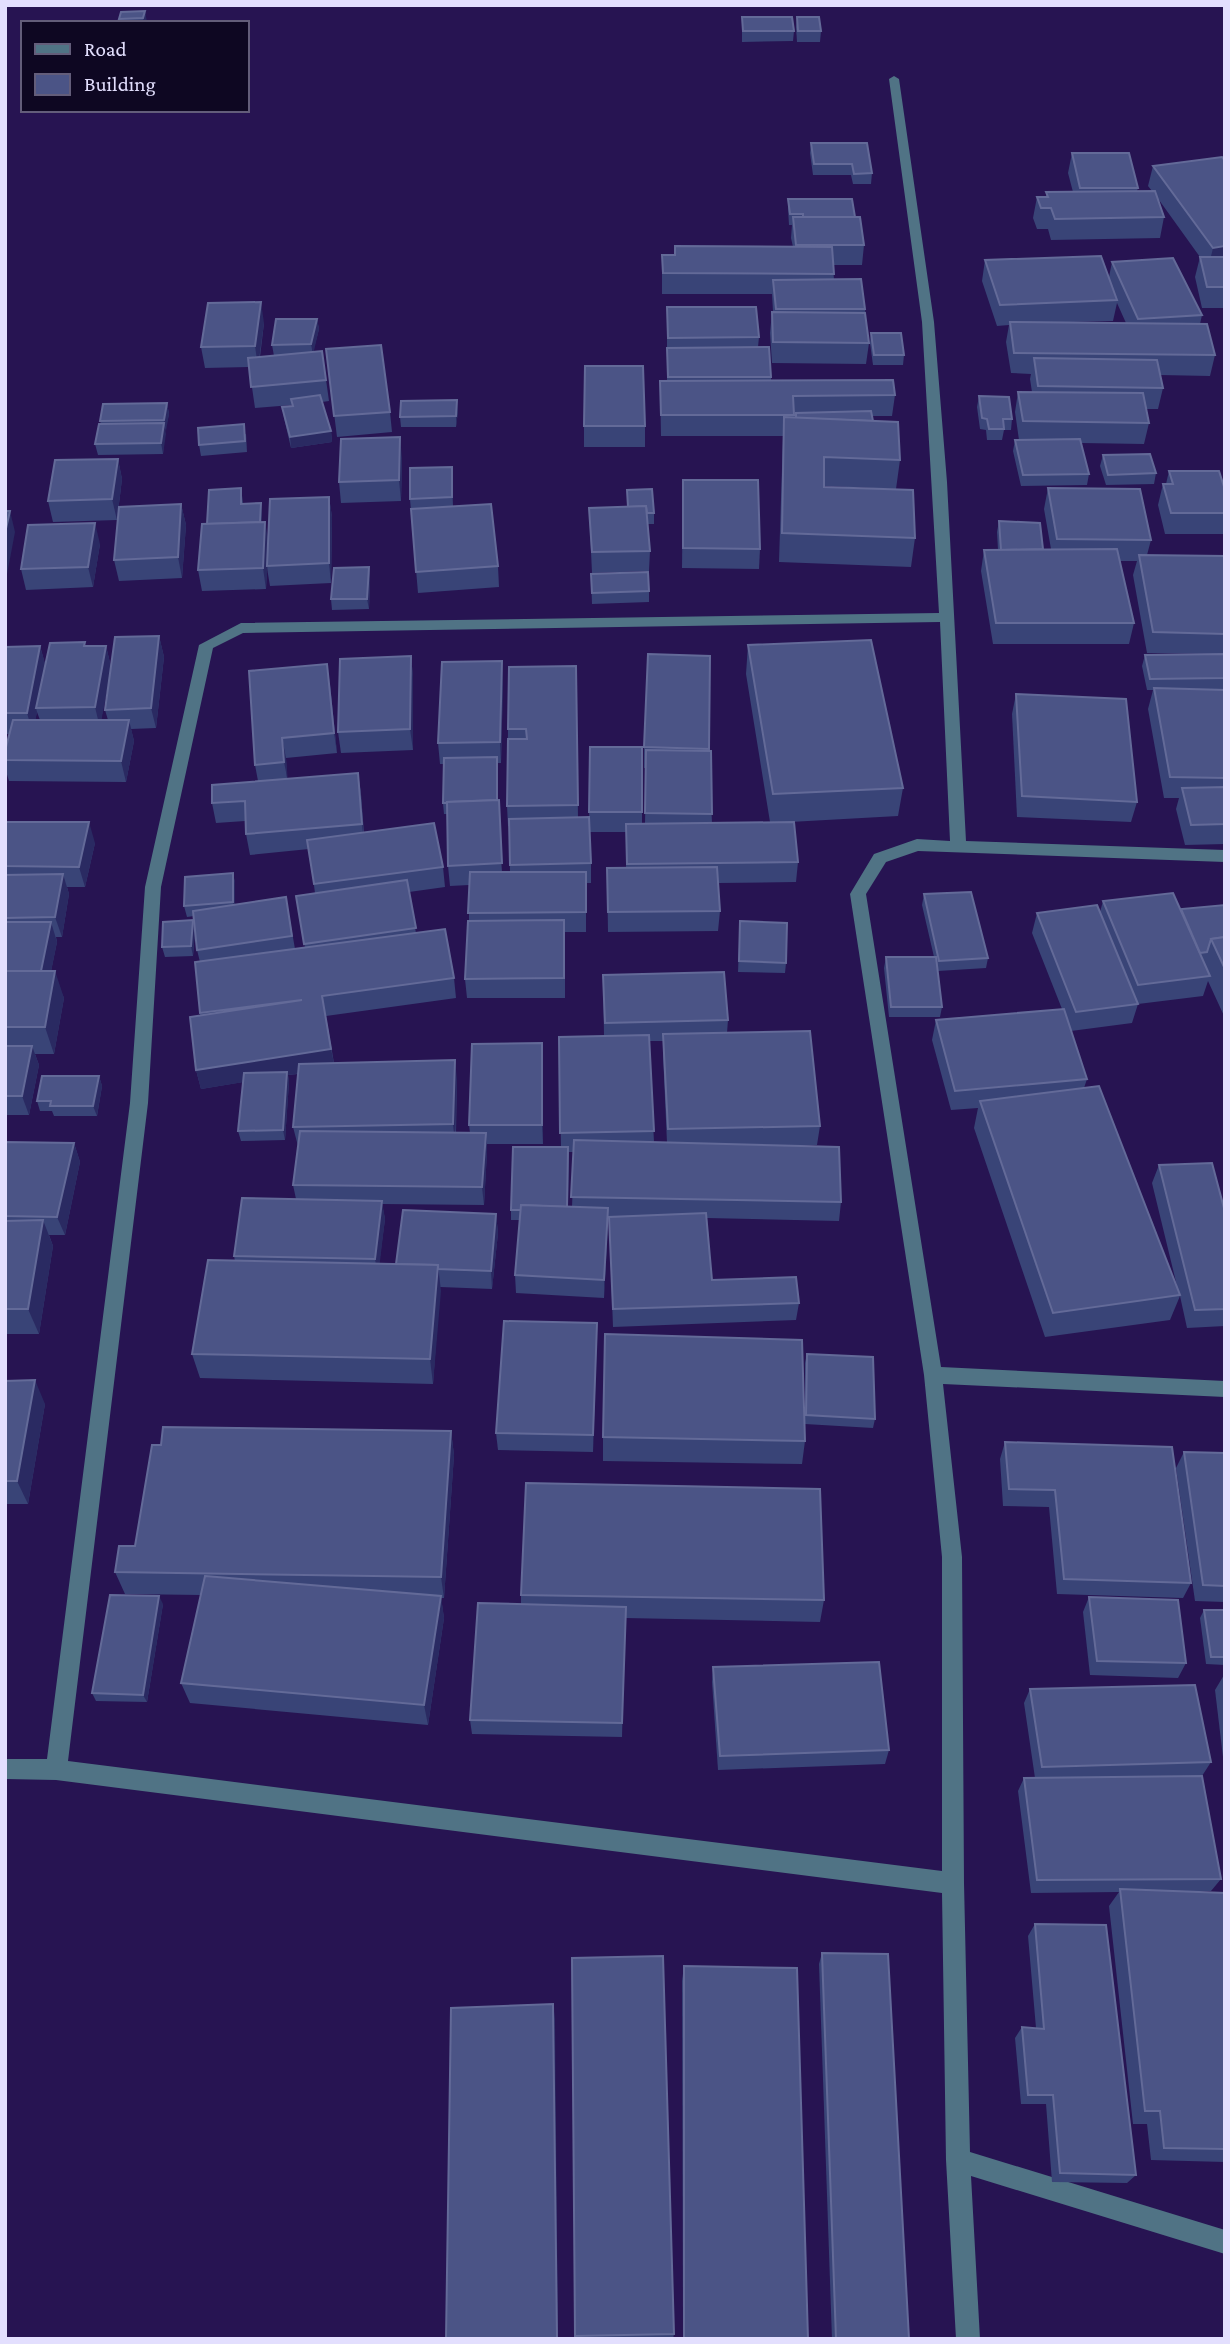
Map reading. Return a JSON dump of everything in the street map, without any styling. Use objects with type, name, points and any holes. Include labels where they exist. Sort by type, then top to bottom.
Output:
[{"type":"street","points":[[894,79],[928,322],[940,482],[958,845]]},
{"type":"street","points":[[56,1770],[139,1103],[153,887],[206,645],[241,628],[946,617]]},
{"type":"street","points":[[968,2339],[958,2160],[953,1882],[952,1557],[933,1375],[858,894],[880,858],[917,845],[1225,856]]},
{"type":"street","points":[[933,1375],[1225,1389]]},
{"type":"street","points":[[5,1769],[56,1770],[953,1882]]},
{"type":"street","points":[[958,2160],[1225,2242]]},
{"type":"building","points":[[145,11],[143,18],[119,19],[121,12]]},
{"type":"building","points":[[742,17],[792,17],[794,31],[743,31]]},
{"type":"building","points":[[797,17],[819,17],[821,31],[798,31]]},
{"type":"building","points":[[811,143],[867,143],[872,173],[854,174],[852,164],[814,164]]},
{"type":"building","points":[[1072,153],[1129,153],[1138,188],[1080,188]]},
{"type":"building","points":[[1222,157],[1225,161],[1225,246],[1213,248],[1153,166]]},
{"type":"building","points":[[1155,191],[1164,217],[1055,219],[1051,208],[1041,208],[1037,197],[1048,197],[1046,192]]},
{"type":"building","points":[[788,199],[852,199],[855,217],[803,217],[803,214],[790,214]]},
{"type":"building","points":[[793,217],[860,217],[864,245],[796,245]]},
{"type":"building","points":[[675,246],[832,247],[834,274],[663,273],[662,255],[675,255]]},
{"type":"building","points":[[1101,256],[1117,300],[1000,305],[985,260]]},
{"type":"building","points":[[1200,257],[1225,257],[1225,287],[1207,287]]},
{"type":"building","points":[[1173,258],[1202,315],[1138,319],[1112,262]]},
{"type":"building","points":[[861,279],[865,309],[776,309],[773,280]]},
{"type":"building","points":[[261,302],[255,346],[201,347],[208,303]]},
{"type":"building","points":[[667,307],[756,307],[759,337],[668,338]]},
{"type":"building","points":[[772,312],[865,313],[869,343],[773,342]]},
{"type":"building","points":[[276,319],[317,319],[311,344],[272,345]]},
{"type":"building","points":[[1010,322],[1207,324],[1215,355],[1014,353]]},
{"type":"building","points":[[871,333],[901,333],[904,355],[874,355]]},
{"type":"building","points":[[381,345],[390,412],[334,416],[326,349]]},
{"type":"building","points":[[769,347],[771,377],[668,377],[667,348]]},
{"type":"building","points":[[322,351],[326,380],[251,387],[248,358]]},
{"type":"building","points":[[1034,358],[1157,360],[1163,388],[1038,386]]},
{"type":"building","points":[[585,366],[643,366],[645,426],[584,426]]},
{"type":"building","points":[[893,380],[895,395],[793,396],[794,415],[661,415],[660,381]]},
{"type":"building","points":[[1018,392],[1143,393],[1149,423],[1023,421]]},
{"type":"building","points":[[320,395],[331,431],[290,437],[282,407],[293,406],[291,399]]},
{"type":"building","points":[[979,396],[1009,397],[1012,419],[1003,419],[1004,429],[989,429],[987,419],[982,418]]},
{"type":"building","points":[[457,400],[456,416],[400,417],[401,401]]},
{"type":"building","points":[[167,403],[164,420],[100,421],[103,404]]},
{"type":"building","points":[[871,411],[873,421],[796,418],[796,413]]},
{"type":"building","points":[[784,417],[898,422],[900,460],[824,457],[824,487],[913,490],[915,538],[782,533]]},
{"type":"building","points":[[164,423],[161,443],[95,444],[99,424]]},
{"type":"building","points":[[244,424],[245,441],[199,445],[198,428]]},
{"type":"building","points":[[400,437],[399,480],[339,482],[341,439]]},
{"type":"building","points":[[1080,439],[1089,474],[1023,475],[1015,440]]},
{"type":"building","points":[[1150,454],[1156,473],[1108,475],[1103,455]]},
{"type":"building","points":[[118,459],[112,499],[48,501],[55,460]]},
{"type":"building","points":[[452,467],[452,497],[410,499],[410,468]]},
{"type":"building","points":[[1169,471],[1219,471],[1225,490],[1225,513],[1171,513],[1163,484],[1173,484]]},
{"type":"building","points":[[683,480],[758,480],[760,549],[683,548]]},
{"type":"building","points":[[241,488],[241,504],[261,503],[260,522],[207,524],[209,490]]},
{"type":"building","points":[[1048,488],[1140,489],[1151,540],[1057,539]]},
{"type":"building","points":[[652,489],[654,513],[647,513],[646,506],[628,507],[627,490]]},
{"type":"building","points":[[329,497],[329,563],[267,566],[270,499]]},
{"type":"building","points":[[181,504],[178,557],[114,560],[119,507]]},
{"type":"building","points":[[491,504],[498,566],[416,572],[411,509]]},
{"type":"building","points":[[646,506],[650,551],[592,552],[589,508]]},
{"type":"building","points":[[5,511],[10,511],[5,533]]},
{"type":"building","points":[[999,521],[1040,523],[1043,549],[1001,550]]},
{"type":"building","points":[[265,522],[263,568],[198,570],[202,524]]},
{"type":"building","points":[[95,523],[88,567],[21,569],[28,525]]},
{"type":"building","points":[[1117,549],[1134,623],[996,623],[984,550]]},
{"type":"building","points":[[1139,555],[1225,556],[1225,634],[1153,632]]},
{"type":"building","points":[[369,567],[367,599],[331,599],[334,568]]},
{"type":"building","points":[[648,572],[649,591],[592,593],[591,574]]},
{"type":"building","points":[[159,636],[151,708],[105,710],[115,637]]},
{"type":"building","points":[[871,640],[903,788],[773,794],[748,645]]},
{"type":"building","points":[[85,642],[84,646],[106,646],[95,707],[36,708],[50,643]]},
{"type":"building","points":[[40,646],[27,713],[5,713],[5,647]]},
{"type":"building","points":[[648,654],[710,656],[709,749],[644,747]]},
{"type":"building","points":[[1225,654],[1225,678],[1150,679],[1145,655]]},
{"type":"building","points":[[411,656],[410,729],[338,732],[340,659]]},
{"type":"building","points":[[502,661],[500,742],[438,743],[442,662]]},
{"type":"building","points":[[327,664],[334,733],[282,738],[284,762],[255,765],[249,671]]},
{"type":"building","points":[[576,666],[578,805],[507,806],[508,739],[527,739],[526,729],[508,729],[509,667]]},
{"type":"building","points":[[1154,688],[1225,690],[1225,778],[1170,777]]},
{"type":"building","points":[[1016,694],[1126,699],[1137,802],[1022,796]]},
{"type":"building","points":[[13,720],[129,720],[121,761],[5,760]]},
{"type":"building","points":[[590,747],[642,747],[642,812],[589,812]]},
{"type":"building","points":[[646,750],[711,751],[712,814],[645,813]]},
{"type":"building","points":[[497,757],[497,800],[443,803],[444,758]]},
{"type":"building","points":[[358,773],[362,824],[246,834],[245,801],[212,803],[212,785]]},
{"type":"building","points":[[1225,787],[1225,824],[1191,825],[1182,788]]},
{"type":"building","points":[[499,800],[502,863],[448,866],[447,802]]},
{"type":"building","points":[[589,817],[591,863],[510,865],[509,819]]},
{"type":"building","points":[[5,822],[89,822],[79,867],[5,866]]},
{"type":"building","points":[[794,822],[798,862],[627,864],[626,824]]},
{"type":"building","points":[[434,823],[443,867],[314,884],[307,840]]},
{"type":"building","points":[[717,867],[720,911],[608,912],[607,868]]},
{"type":"building","points":[[470,872],[586,872],[586,912],[468,913]]},
{"type":"building","points":[[233,873],[233,902],[184,906],[185,877]]},
{"type":"building","points":[[63,874],[55,917],[5,918],[5,875]]},
{"type":"building","points":[[407,880],[416,928],[304,944],[296,896]]},
{"type":"building","points":[[971,892],[988,958],[939,961],[924,894]]},
{"type":"building","points":[[1173,893],[1210,976],[1138,985],[1103,901]]},
{"type":"building","points":[[286,897],[292,936],[197,950],[193,911]]},
{"type":"building","points":[[1097,905],[1138,1004],[1076,1012],[1037,913]]},
{"type":"building","points":[[1225,905],[1225,937],[1211,939],[1207,952],[1200,953],[1181,909]]},
{"type":"building","points":[[193,920],[191,946],[162,947],[163,922]]},
{"type":"building","points":[[564,920],[564,978],[465,979],[468,921]]},
{"type":"building","points":[[740,921],[787,923],[786,963],[739,961]]},
{"type":"building","points":[[5,922],[51,922],[41,971],[5,971]]},
{"type":"building","points":[[445,929],[454,978],[322,996],[331,1049],[196,1070],[190,1017],[302,1000],[200,1013],[195,962]]},
{"type":"building","points":[[1225,937],[1225,969],[1211,939]]},
{"type":"building","points":[[886,957],[936,957],[942,1007],[891,1007]]},
{"type":"building","points":[[5,971],[55,971],[45,1027],[5,1027]]},
{"type":"building","points":[[724,972],[728,1020],[605,1023],[603,975]]},
{"type":"building","points":[[1064,1009],[1087,1079],[955,1091],[936,1020]]},
{"type":"building","points":[[810,1031],[820,1126],[668,1129],[663,1034]]},
{"type":"building","points":[[649,1035],[654,1131],[560,1133],[559,1037]]},
{"type":"building","points":[[542,1043],[542,1125],[469,1125],[472,1044]]},
{"type":"building","points":[[5,1046],[32,1046],[22,1096],[5,1096]]},
{"type":"building","points":[[455,1060],[453,1124],[293,1127],[299,1064]]},
{"type":"building","points":[[287,1072],[283,1130],[238,1131],[244,1073]]},
{"type":"building","points":[[42,1076],[99,1076],[93,1106],[50,1106],[51,1101],[37,1101]]},
{"type":"building","points":[[1099,1086],[1180,1295],[1053,1313],[980,1101]]},
{"type":"building","points":[[300,1131],[486,1133],[482,1187],[293,1185]]},
{"type":"building","points":[[574,1140],[839,1147],[841,1202],[571,1197]]},
{"type":"building","points":[[5,1142],[74,1143],[57,1217],[5,1216]]},
{"type":"building","points":[[513,1147],[568,1147],[567,1207],[521,1205],[521,1210],[511,1210]]},
{"type":"building","points":[[1212,1163],[1225,1212],[1225,1309],[1195,1310],[1159,1165]]},
{"type":"building","points":[[242,1198],[382,1201],[375,1259],[234,1256]]},
{"type":"building","points":[[521,1205],[608,1208],[604,1280],[515,1275]]},
{"type":"building","points":[[403,1210],[496,1214],[491,1271],[396,1264]]},
{"type":"building","points":[[706,1213],[712,1280],[796,1277],[799,1303],[613,1309],[609,1217]]},
{"type":"building","points":[[43,1220],[28,1309],[5,1309],[5,1221]]},
{"type":"building","points":[[208,1260],[438,1265],[430,1359],[192,1354]]},
{"type":"building","points":[[504,1321],[597,1323],[593,1435],[496,1433]]},
{"type":"building","points":[[605,1334],[802,1340],[805,1441],[603,1437]]},
{"type":"building","points":[[807,1354],[873,1357],[875,1419],[806,1415]]},
{"type":"building","points":[[35,1380],[17,1481],[5,1481],[5,1381]]},
{"type":"building","points":[[163,1427],[451,1431],[441,1577],[115,1572],[119,1546],[135,1546],[152,1445],[161,1445]]},
{"type":"building","points":[[1005,1442],[1172,1447],[1191,1583],[1064,1579],[1055,1490],[1009,1489]]},
{"type":"building","points":[[1184,1452],[1225,1453],[1225,1586],[1203,1585]]},
{"type":"building","points":[[526,1483],[820,1489],[824,1600],[521,1595]]},
{"type":"building","points":[[205,1576],[441,1596],[424,1705],[181,1683]]},
{"type":"building","points":[[110,1595],[159,1596],[143,1695],[92,1693]]},
{"type":"building","points":[[1089,1597],[1178,1600],[1186,1663],[1097,1661]]},
{"type":"building","points":[[478,1603],[626,1607],[622,1723],[470,1720]]},
{"type":"building","points":[[1204,1610],[1225,1610],[1225,1657],[1211,1657]]},
{"type":"building","points":[[879,1662],[889,1750],[720,1756],[713,1667]]},
{"type":"building","points":[[1195,1685],[1211,1762],[1042,1767],[1030,1689]]},
{"type":"building","points":[[1202,1776],[1221,1879],[1037,1880],[1024,1778]]},
{"type":"building","points":[[1120,1889],[1225,1893],[1225,2149],[1164,2148],[1160,2111],[1145,2111]]},
{"type":"building","points":[[1035,1924],[1106,1925],[1136,2175],[1060,2173],[1053,2095],[1028,2095],[1022,2027],[1044,2029]]},
{"type":"building","points":[[822,1953],[888,1954],[909,2339],[836,2339]]},
{"type":"building","points":[[663,1956],[674,2334],[575,2336],[572,1958]]},
{"type":"building","points":[[684,1966],[797,1968],[808,2339],[684,2339]]},
{"type":"building","points":[[553,2004],[557,2339],[446,2339],[451,2008]]}]
